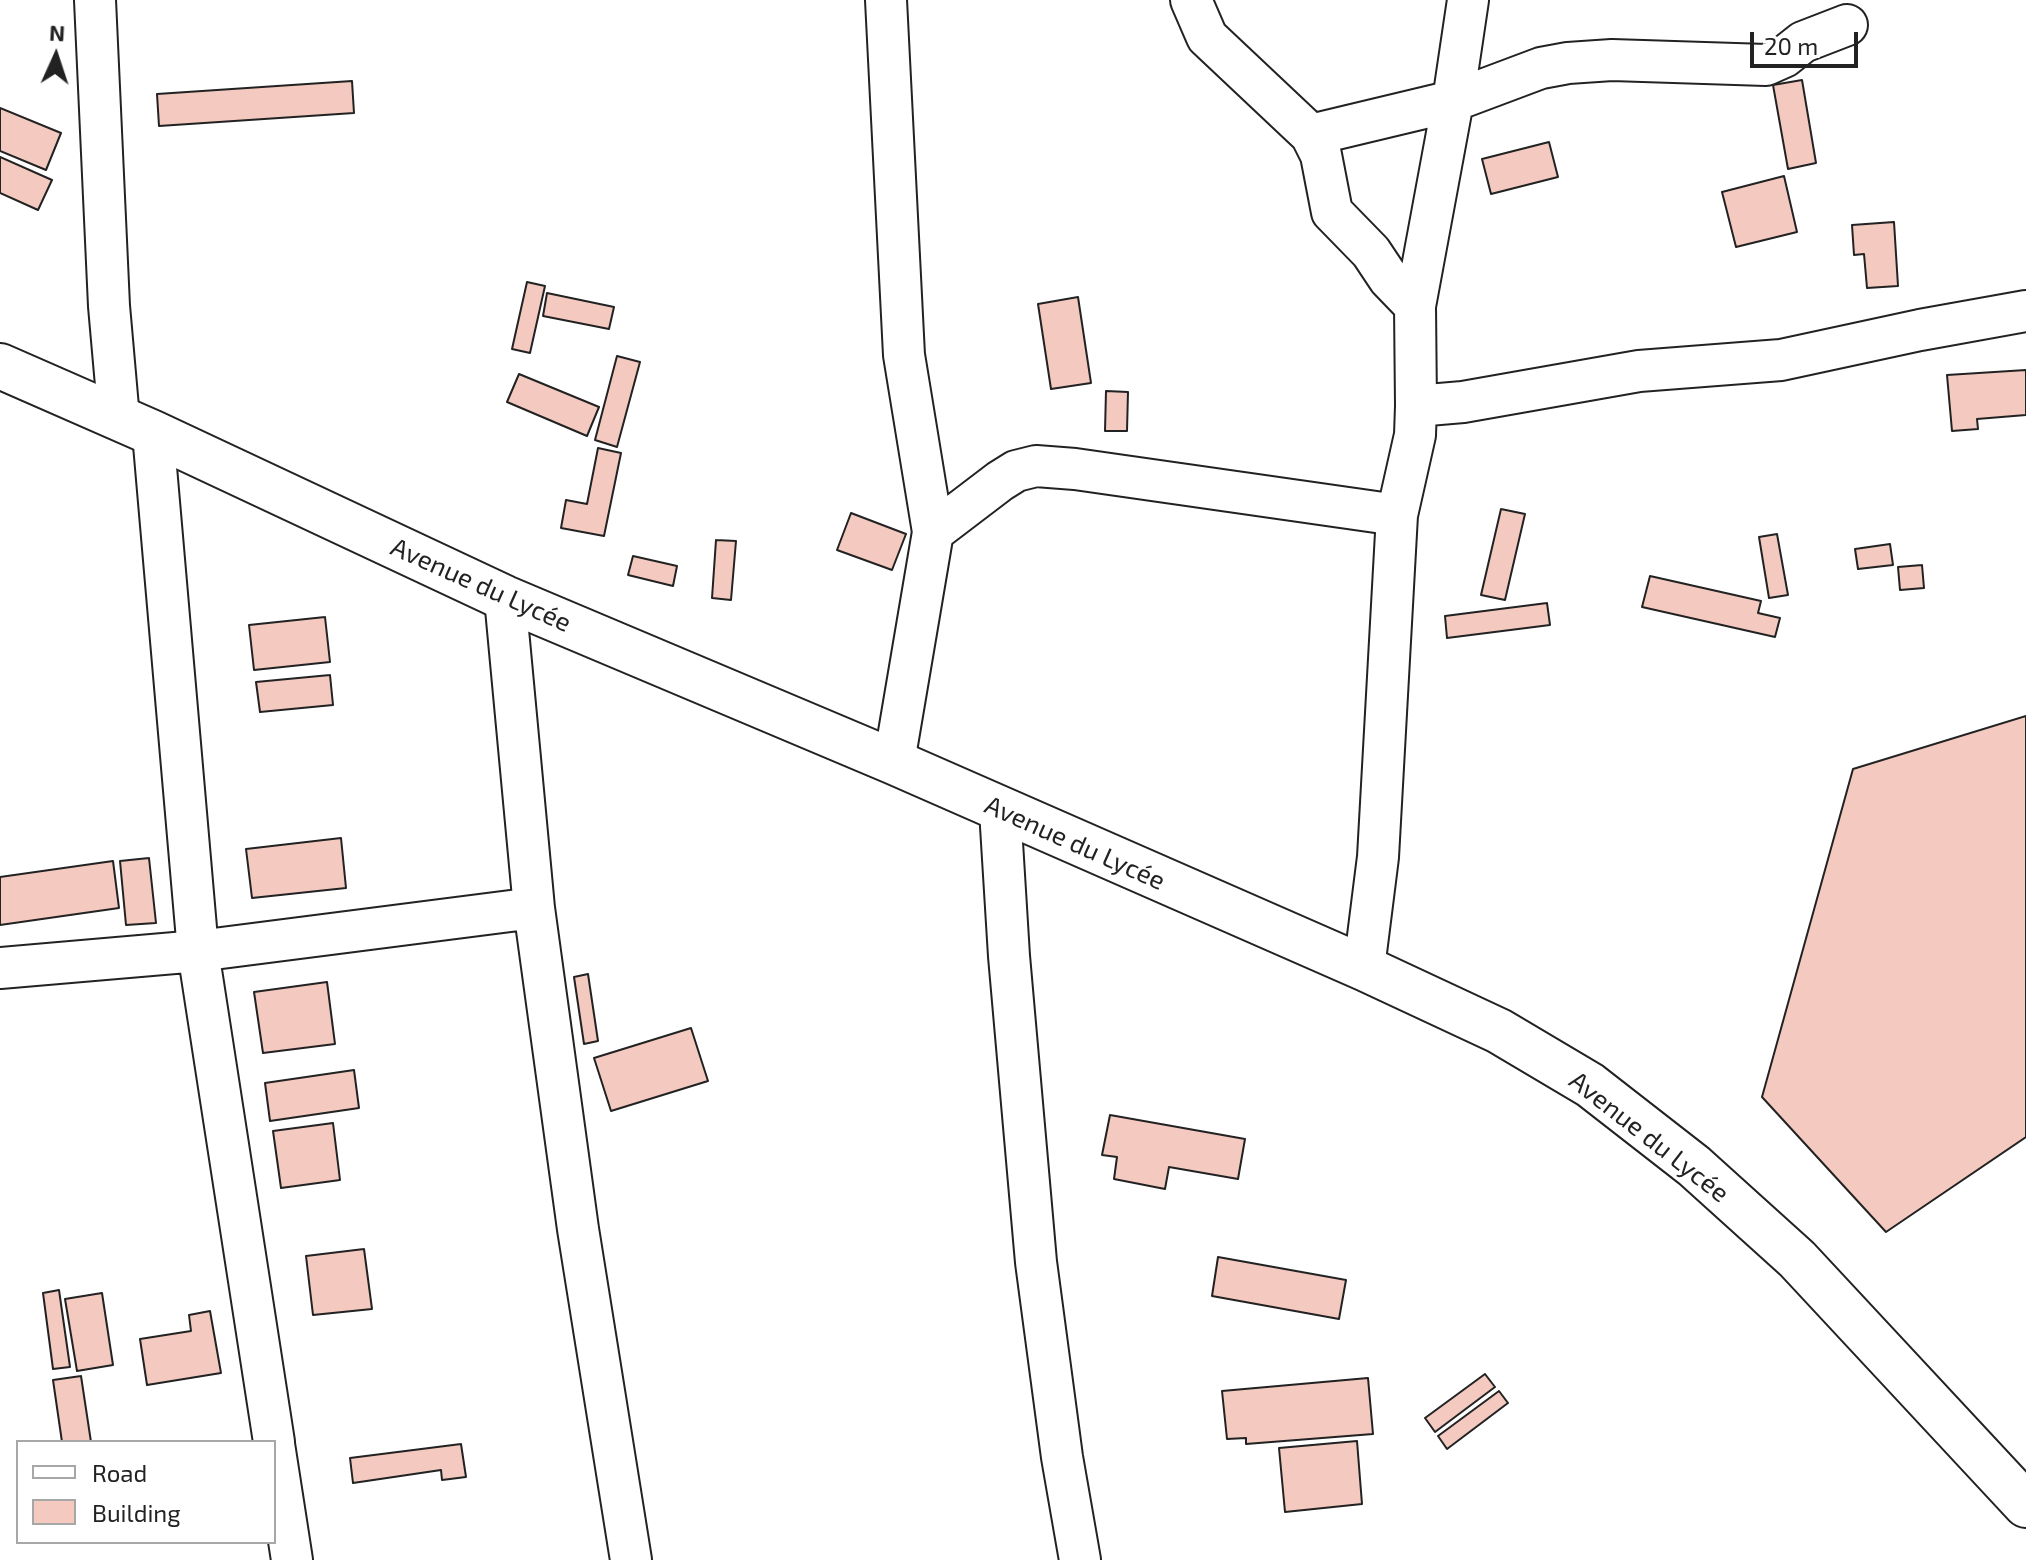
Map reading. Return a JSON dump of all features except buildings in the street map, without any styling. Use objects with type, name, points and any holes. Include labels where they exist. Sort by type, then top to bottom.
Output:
[{"type":"main road","name":"Avenue du Lycée","points":[[0,366],[505,598],[894,762],[1364,968],[1499,1031],[1590,1085],[1694,1166],[1797,1259],[2026,1505]]},
{"type":"street","points":[[95,0],[109,306],[136,426],[198,951],[274,1440]]},
{"type":"street","points":[[886,0],[904,355],[933,532],[894,762]]},
{"type":"street","points":[[1191,0],[1207,37],[1214,45],[1311,135],[1321,155],[1332,212],[1371,252],[1389,279],[1415,306]]},
{"type":"street","points":[[1364,968],[1378,857],[1397,515],[1415,435],[1415,306],[1453,101],[1468,0]]},
{"type":"street","points":[[1311,135],[1453,101],[1541,68],[1568,63],[1612,60],[1766,65],[1784,57],[1803,42],[1847,25]]},
{"type":"street","points":[[1416,406],[1463,402],[1639,371],[1781,360],[2026,311]]},
{"type":"street","points":[[933,532],[1000,481],[1016,471],[1036,466],[1397,515]]},
{"type":"street","points":[[505,598],[534,908],[578,1229],[631,1560]]},
{"type":"street","points":[[1000,810],[1036,1262],[1062,1457],[1080,1560]]},
{"type":"street","points":[[0,968],[198,951],[534,908]]},
{"type":"street","points":[[276,1456],[292,1560]]}]
